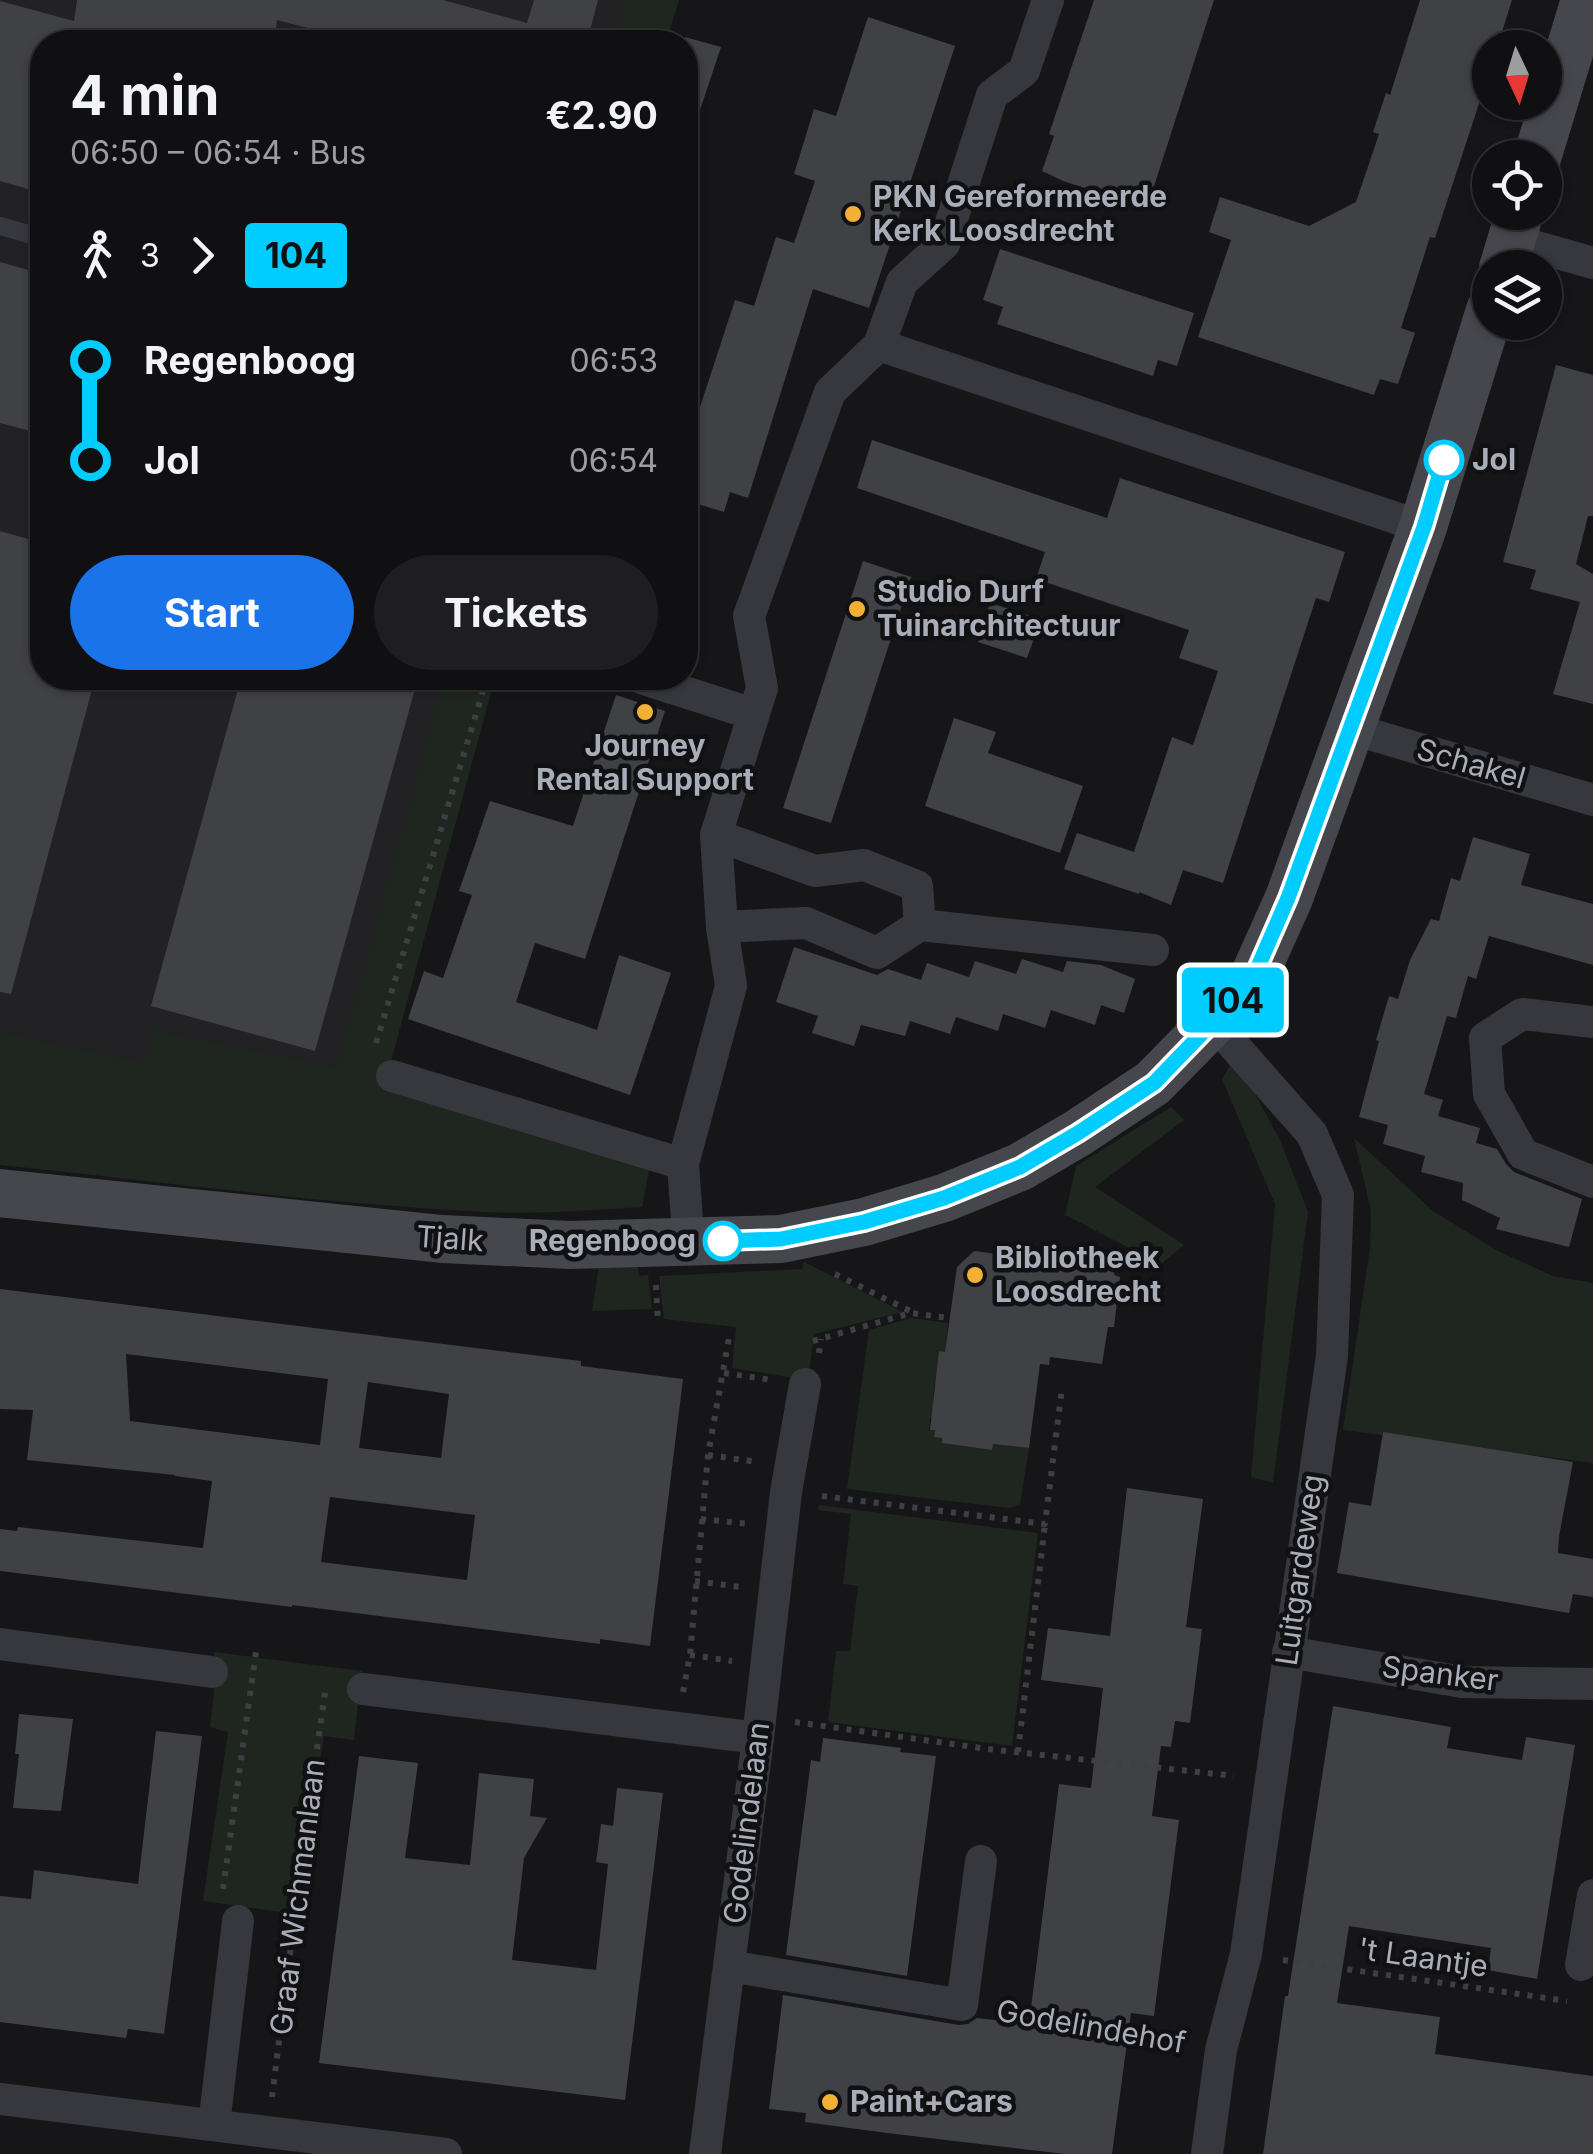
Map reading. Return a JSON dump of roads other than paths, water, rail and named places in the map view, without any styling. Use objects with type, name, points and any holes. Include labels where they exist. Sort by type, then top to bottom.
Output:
[{"type":"street","points":[[689,1245],[684,1164],[731,986],[722,927],[716,835],[762,688],[748,616],[830,392],[879,345],[902,282],[944,244],[992,95],[1024,70],[1048,0]]},
{"type":"street","points":[[1542,140],[1585,0]]},
{"type":"street","points":[[1512,240],[1593,263]]},
{"type":"street","name":"Tjalk","points":[[0,1193],[442,1239],[689,1245],[781,1239],[864,1222],[944,1198],[1020,1167],[1154,1083],[1254,976],[1288,898],[1424,527],[1481,340]]},
{"type":"street","points":[[879,345],[1424,527]]},
{"type":"street","points":[[678,690],[753,714]]},
{"type":"street","name":"Schakel","points":[[1349,728],[1593,800]]},
{"type":"street","points":[[716,835],[815,871],[864,865],[917,886],[920,924]]},
{"type":"street","points":[[722,927],[806,924],[877,954],[920,924],[1153,950]]},
{"type":"street","points":[[1593,1022],[1522,1014],[1485,1038],[1489,1094],[1524,1154],[1593,1182]]},
{"type":"street","name":"Luitgardeweg","points":[[1207,2154],[1221,2050],[1246,1954],[1332,1356],[1338,1195],[1312,1134],[1213,1022]]},
{"type":"street","points":[[392,1076],[684,1164]]},
{"type":"street","name":"Godelindelaan","points":[[705,2154],[786,1492],[805,1384]]},
{"type":"street","points":[[0,1644],[212,1672]]},
{"type":"street","name":"Spanker","points":[[1288,1652],[1462,1682],[1593,1684]]},
{"type":"street","points":[[363,1689],[758,1738]]},
{"type":"street","name":"Godelindehof","points":[[729,1966],[962,2005],[981,1860]]},
{"type":"street","points":[[1581,1964],[1593,1896]]},
{"type":"street","name":"Graaf Wichmanlaan","points":[[214,2125],[238,1921]]},
{"type":"street","points":[[0,2098],[446,2154]]},
{"type":"lane","points":[[0,226],[30,235]]},
{"type":"place","name":"PKN Gereformeerde Kerk Loosdrecht","points":[[853,214]]},
{"type":"place","name":"Jol","points":[[1444,460]]},
{"type":"place","name":"Studio Durf Tuinarchitectuur","points":[[857,609]]},
{"type":"place","name":"Journey Rental Support","points":[[645,712]]},
{"type":"place","name":"Regenboog","points":[[723,1241]]},
{"type":"place","name":"Bibliotheek Loosdrecht","points":[[975,1275]]},
{"type":"place","name":"Paint+Cars","points":[[830,2102]]}]
